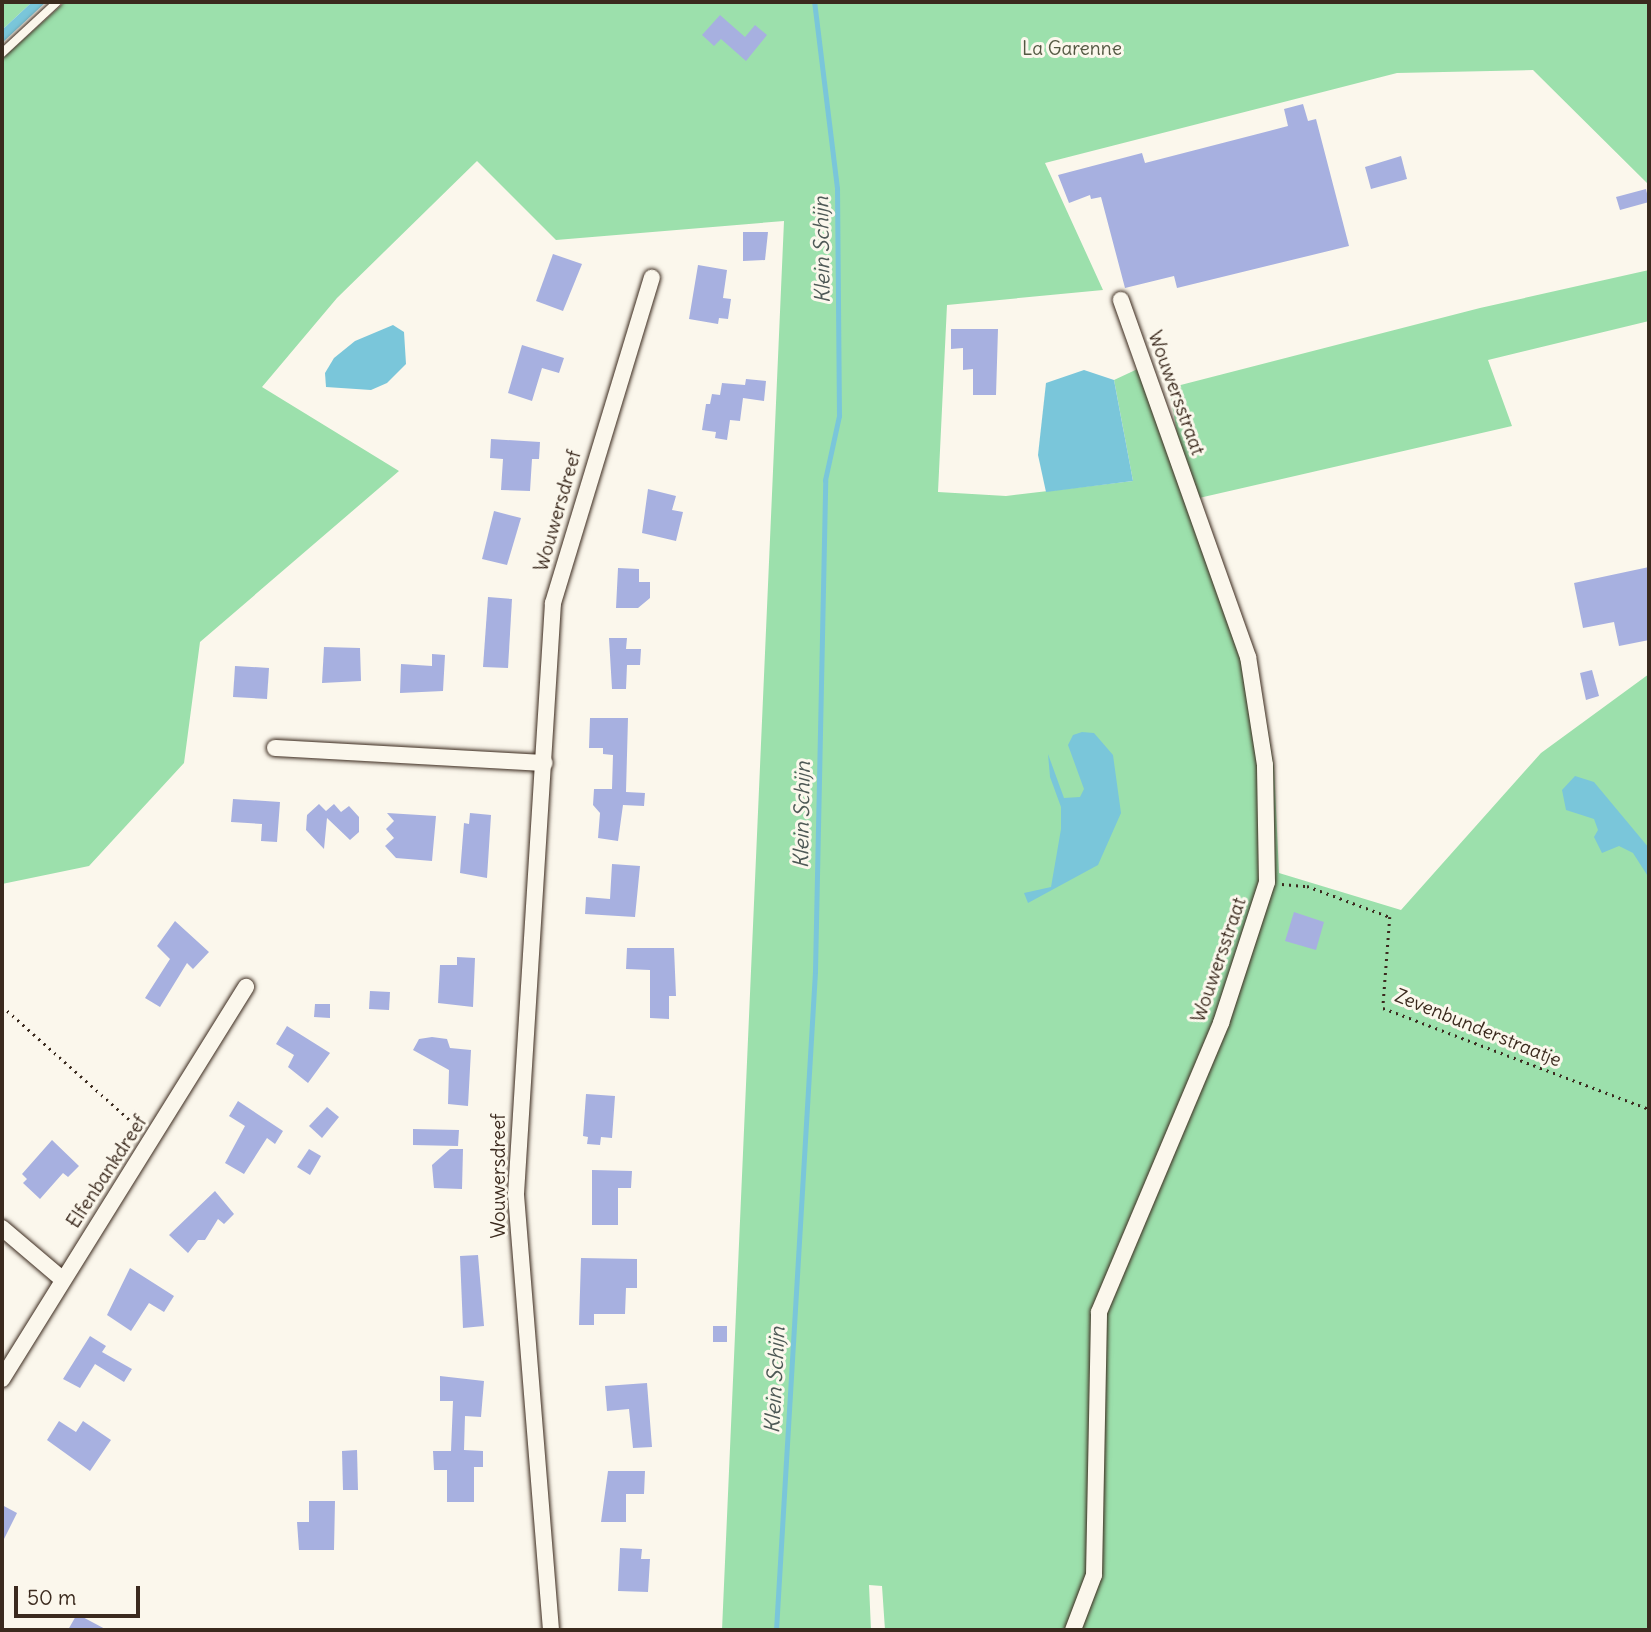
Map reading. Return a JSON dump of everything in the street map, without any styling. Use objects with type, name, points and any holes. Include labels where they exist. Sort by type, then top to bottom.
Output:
[{"type":"street","name":"Wouwersdreef","points":[[551,1630],[516,1194],[553,603],[652,278]]},
{"type":"street","name":"Wouwersstraat","points":[[1073,1630],[1094,1575],[1099,1312],[1221,1023],[1267,883],[1265,765],[1248,657],[1121,300]]},
{"type":"street","points":[[275,748],[545,763]]},
{"type":"street","name":"Elfenbankdreef","points":[[2,1379],[62,1279],[153,1141],[246,987]]},
{"type":"street","points":[[2,1228],[62,1279]]},
{"type":"lane","points":[[2,53],[57,2]]},
{"type":"path","name":"Zevenbunderstraatje","points":[[1267,883],[1307,886],[1390,917],[1383,1008],[1649,1109]]},
{"type":"path","points":[[2,1006],[153,1141]]},
{"type":"green space","points":[[2,2],[32,2],[2,30]]},
{"type":"green space","name":"La Garenne","points":[[65,2],[1649,2],[1649,185],[1533,70],[1397,73],[1045,163],[1103,290],[947,305],[938,492],[1006,496],[1133,481],[1114,380],[1144,366],[1178,439],[1169,388],[1480,308],[1649,270],[1649,321],[1488,360],[1512,426],[1199,498],[1255,655],[1274,766],[1279,873],[1401,910],[1541,753],[1649,674],[1649,1630],[885,1630],[882,1586],[869,1585],[871,1630],[722,1630],[784,221],[556,240],[477,161],[337,298],[262,387],[399,471],[200,642],[184,763],[89,866],[2,884],[2,59]]},
{"type":"water","points":[[32,2],[46,2],[2,43],[2,30]]},
{"type":"water","points":[[393,325],[404,332],[406,364],[387,383],[371,390],[326,387],[325,373],[334,358],[355,341]]},
{"type":"water","points":[[1084,370],[1114,380],[1133,481],[1046,492],[1038,455],[1046,383]]},
{"type":"water","points":[[1082,732],[1094,733],[1113,755],[1121,813],[1098,865],[1028,903],[1024,893],[1051,887],[1061,829],[1061,807],[1050,777],[1048,754],[1064,798],[1080,797],[1084,789],[1068,745],[1073,735]]},
{"type":"water","points":[[1575,776],[1594,782],[1649,848],[1649,878],[1633,853],[1619,846],[1602,853],[1594,837],[1598,830],[1594,819],[1566,810],[1562,790]]},
{"type":"building","points":[[720,15],[745,37],[755,25],[767,35],[746,61],[721,39],[714,46],[702,35]]},
{"type":"building","points":[[1303,104],[1308,121],[1316,119],[1349,246],[1177,288],[1174,276],[1125,288],[1101,197],[1091,199],[1090,195],[1069,203],[1058,175],[1142,153],[1145,163],[1288,126],[1284,109]]},
{"type":"building","points":[[1401,156],[1407,179],[1371,189],[1365,167]]},
{"type":"building","points":[[1646,189],[1649,202],[1620,210],[1616,197]]},
{"type":"building","points":[[743,232],[768,232],[765,260],[743,261]]},
{"type":"building","points":[[553,254],[582,264],[563,311],[536,301]]},
{"type":"building","points":[[698,265],[727,270],[723,298],[731,299],[728,319],[719,318],[718,324],[689,319]]},
{"type":"building","points":[[951,329],[998,329],[996,395],[973,395],[973,369],[963,370],[963,348],[951,349]]},
{"type":"building","points":[[522,345],[564,358],[559,373],[542,368],[532,401],[508,393]]},
{"type":"building","points":[[746,379],[766,381],[764,401],[743,398],[740,421],[730,420],[727,440],[715,438],[716,432],[702,430],[706,404],[710,404],[712,394],[720,395],[722,383],[745,385]]},
{"type":"building","points":[[491,439],[540,442],[539,459],[532,459],[530,491],[501,490],[503,459],[490,458]]},
{"type":"building","points":[[648,489],[676,496],[672,510],[683,512],[676,541],[642,533]]},
{"type":"building","points":[[494,511],[521,518],[507,565],[482,559]]},
{"type":"building","points":[[1649,567],[1649,640],[1619,646],[1614,622],[1583,628],[1574,583]]},
{"type":"building","points":[[618,568],[639,569],[639,582],[650,582],[650,598],[638,608],[616,608]]},
{"type":"building","points":[[488,597],[512,599],[508,668],[483,667]]},
{"type":"building","points":[[609,638],[627,638],[626,649],[641,649],[640,665],[627,665],[626,689],[612,689]]},
{"type":"building","points":[[324,647],[360,648],[361,681],[322,683]]},
{"type":"building","points":[[432,654],[445,655],[443,691],[400,693],[401,664],[432,666]]},
{"type":"building","points":[[235,666],[269,668],[267,699],[233,697]]},
{"type":"building","points":[[1592,670],[1599,696],[1586,700],[1580,673]]},
{"type":"building","points":[[590,718],[628,718],[626,792],[645,793],[644,806],[623,805],[618,841],[598,838],[600,813],[593,805],[594,789],[612,789],[613,755],[603,754],[603,748],[589,748]]},
{"type":"building","points":[[233,799],[280,802],[277,842],[261,841],[262,824],[231,822]]},
{"type":"building","points":[[319,804],[326,811],[334,804],[341,812],[349,806],[359,817],[359,832],[350,840],[327,818],[324,849],[306,830],[307,815]]},
{"type":"building","points":[[387,813],[436,816],[432,861],[396,858],[385,846],[394,838],[386,829],[394,821]]},
{"type":"building","points":[[470,813],[491,815],[487,878],[460,873],[464,823],[469,824]]},
{"type":"building","points":[[612,864],[640,866],[635,917],[585,914],[586,897],[610,899]]},
{"type":"building","points":[[1294,912],[1324,922],[1316,950],[1285,941]]},
{"type":"building","points":[[175,921],[209,952],[193,969],[187,963],[160,1007],[145,998],[170,959],[157,946]]},
{"type":"building","points":[[627,948],[674,948],[676,996],[669,996],[669,1019],[650,1018],[650,970],[626,969]]},
{"type":"building","points":[[457,957],[475,958],[473,1007],[438,1003],[440,965],[457,965]]},
{"type":"building","points":[[370,991],[390,992],[389,1010],[369,1009]]},
{"type":"building","points":[[315,1004],[330,1004],[330,1018],[314,1017]]},
{"type":"building","points":[[287,1026],[330,1053],[308,1083],[288,1067],[294,1055],[276,1044]]},
{"type":"building","points":[[419,1039],[447,1039],[450,1048],[471,1050],[468,1106],[448,1104],[449,1070],[413,1050]]},
{"type":"building","points":[[586,1094],[615,1096],[612,1138],[601,1137],[600,1145],[587,1144],[588,1137],[583,1136]]},
{"type":"building","points":[[238,1101],[283,1131],[275,1144],[267,1138],[244,1174],[225,1163],[245,1126],[229,1116]]},
{"type":"building","points":[[327,1107],[339,1117],[322,1138],[309,1126]]},
{"type":"building","points":[[413,1129],[459,1130],[458,1146],[413,1145]]},
{"type":"building","points":[[52,1140],[79,1166],[68,1177],[63,1173],[40,1199],[23,1183],[27,1179],[22,1174]]},
{"type":"building","points":[[309,1149],[321,1156],[310,1175],[297,1167]]},
{"type":"building","points":[[450,1149],[463,1149],[462,1189],[434,1188],[432,1165]]},
{"type":"building","points":[[592,1170],[632,1171],[631,1188],[618,1188],[618,1225],[592,1225]]},
{"type":"building","points":[[215,1191],[234,1214],[224,1224],[218,1219],[205,1240],[198,1240],[188,1253],[169,1235]]},
{"type":"building","points":[[478,1255],[484,1326],[463,1328],[460,1256]]},
{"type":"building","points":[[581,1258],[637,1259],[637,1288],[626,1288],[625,1314],[594,1314],[594,1325],[579,1325]]},
{"type":"building","points":[[130,1268],[174,1296],[164,1312],[149,1303],[131,1331],[107,1315]]},
{"type":"building","points":[[713,1326],[727,1326],[727,1342],[713,1342]]},
{"type":"building","points":[[90,1336],[106,1346],[102,1352],[132,1369],[124,1382],[95,1364],[80,1388],[63,1379]]},
{"type":"building","points":[[440,1376],[484,1381],[481,1417],[465,1416],[464,1450],[483,1451],[483,1467],[474,1467],[474,1502],[447,1502],[447,1470],[434,1470],[433,1451],[451,1451],[453,1401],[440,1401]]},
{"type":"building","points":[[647,1383],[652,1447],[633,1448],[629,1409],[607,1411],[605,1386]]},
{"type":"building","points":[[59,1421],[76,1432],[83,1421],[111,1440],[90,1471],[47,1440]]},
{"type":"building","points":[[357,1450],[358,1490],[343,1490],[342,1451]]},
{"type":"building","points":[[608,1471],[645,1471],[644,1494],[626,1494],[626,1522],[601,1522]]},
{"type":"building","points":[[309,1501],[335,1501],[334,1550],[299,1550],[297,1522],[309,1522]]},
{"type":"building","points":[[2,1505],[17,1513],[2,1543]]},
{"type":"building","points":[[620,1548],[642,1549],[641,1559],[650,1559],[648,1592],[618,1591]]},
{"type":"building","points":[[77,1614],[107,1630],[68,1630]]},
{"type":"waterway","name":"Klein Schijn","points":[[776,1630],[815,971],[825,480],[839,416],[837,188],[814,2]]}]
